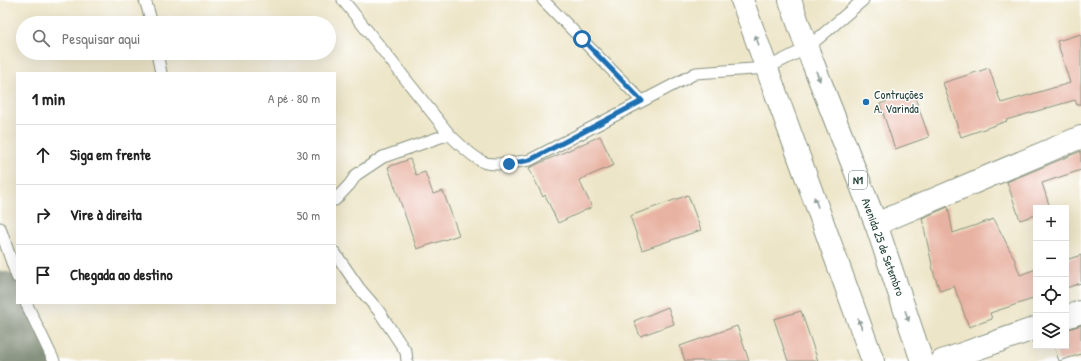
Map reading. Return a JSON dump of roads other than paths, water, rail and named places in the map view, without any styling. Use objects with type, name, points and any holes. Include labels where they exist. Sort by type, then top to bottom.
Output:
[{"type":"main road","points":[[742,0],[873,361]]},
{"type":"main road","name":"Avenida 25 de Setembro","points":[[790,0],[807,48],[876,224],[922,361]]},
{"type":"main road","points":[[876,224],[1081,137]]},
{"type":"main road","points":[[1069,316],[1081,312]]},
{"type":"main road","points":[[942,361],[1033,329]]},
{"type":"lane","points":[[145,0],[150,16]]},
{"type":"lane","points":[[342,0],[449,134],[470,153],[486,163],[509,164],[530,160],[696,73],[767,68],[807,48],[863,0]]},
{"type":"lane","points":[[543,0],[642,101]]},
{"type":"lane","points":[[158,60],[161,72]]},
{"type":"lane","points":[[336,199],[356,175],[383,157],[449,134]]},
{"type":"lane","points":[[0,228],[16,274]]},
{"type":"lane","points":[[336,254],[359,288],[378,310],[406,352],[407,361]]},
{"type":"lane","points":[[26,304],[54,361]]},
{"type":"place","name":"Contruções A. Varinda","points":[[866,102]]}]
